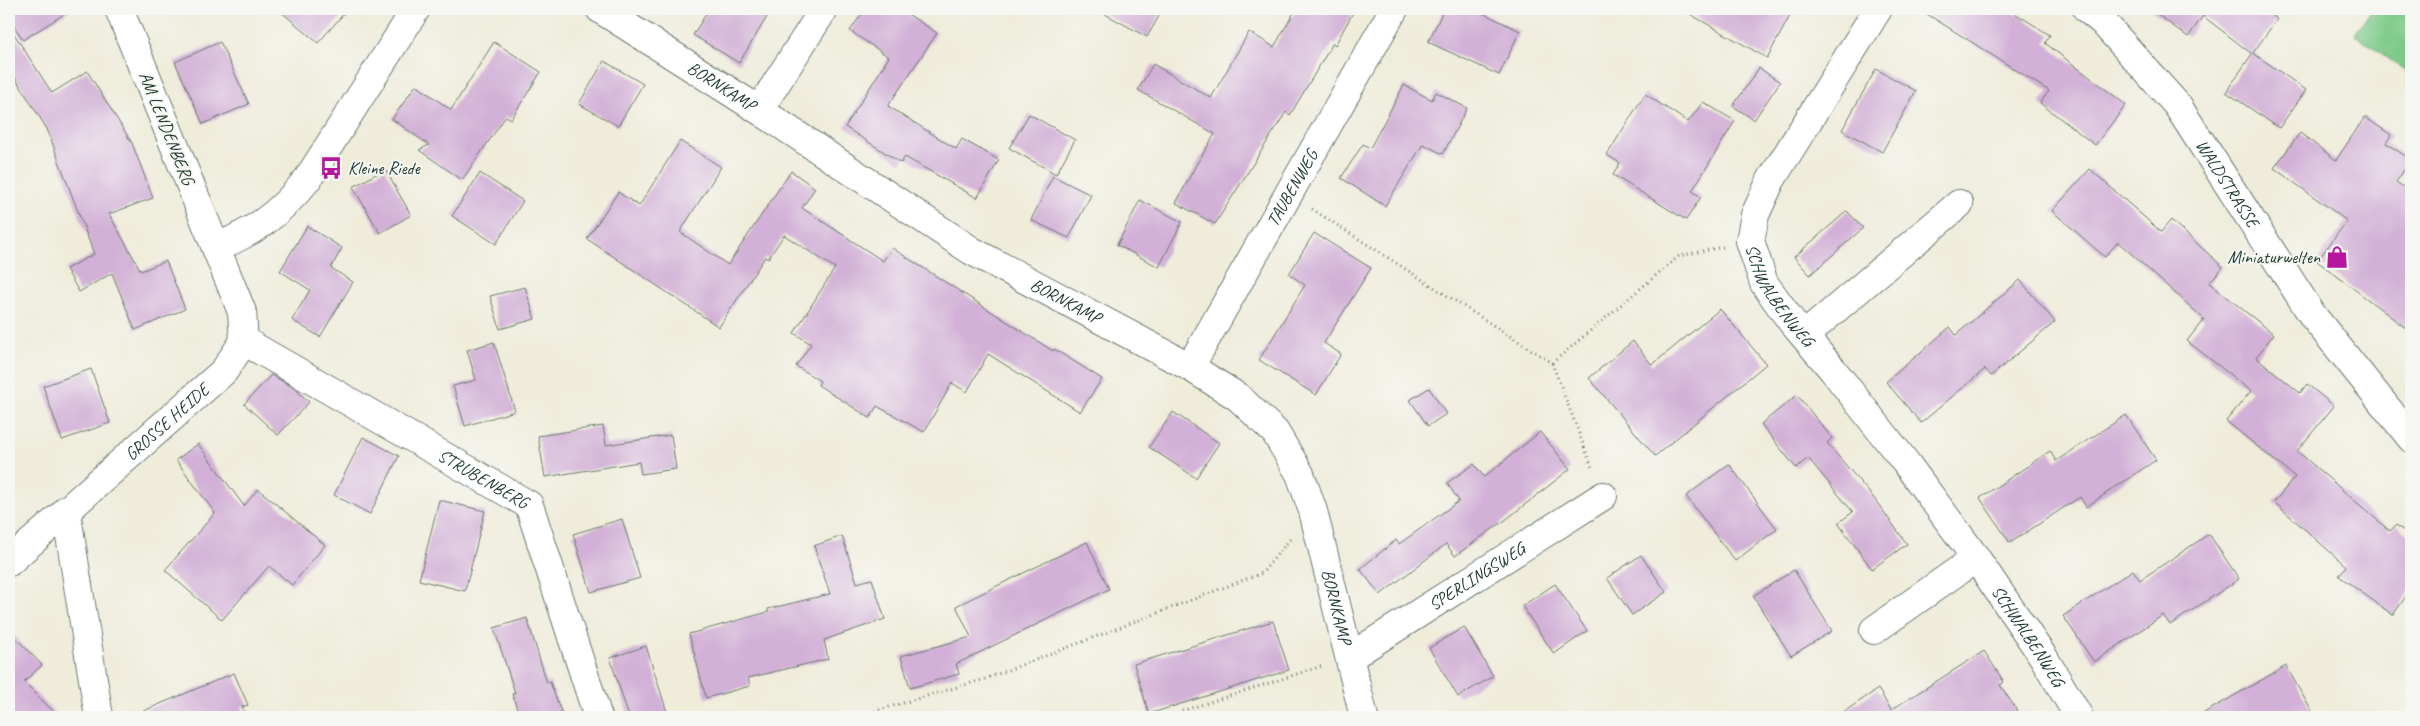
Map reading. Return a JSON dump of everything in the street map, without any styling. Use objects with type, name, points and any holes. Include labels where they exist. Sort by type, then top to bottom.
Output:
[{"type":"street","name":"AM LENDENBERG","points":[[119,9],[216,248]]},
{"type":"street","points":[[244,342],[242,312],[216,248],[249,233],[268,221],[307,180],[416,9]]},
{"type":"street","name":"BORNKAMP","points":[[600,9],[759,110],[972,251],[1190,367],[1238,396],[1275,432],[1300,474],[1313,511],[1364,717]]},
{"type":"street","points":[[759,110],[824,9]]},
{"type":"street","name":"TAUBENWEG","points":[[1190,367],[1394,9]]},
{"type":"street","name":"SCHWALBENWEG","points":[[1878,9],[1770,180],[1755,215],[1750,241],[1764,283],[1906,463],[1976,558],[2044,658],[2079,717]]},
{"type":"street","name":"WALDSTRASSE","points":[[2087,9],[2102,22],[2177,105],[2313,316],[2411,438]]},
{"type":"street","points":[[1804,336],[1959,204]]},
{"type":"street","name":"GROSSE HEIDE","points":[[9,562],[224,371],[244,342]]},
{"type":"street","name":"STRUBENBERG","points":[[244,342],[530,505],[598,717]]},
{"type":"street","name":"SPERLINGSWEG","points":[[1350,657],[1603,496]]},
{"type":"street","points":[[66,510],[100,717]]},
{"type":"street","points":[[1874,630],[1976,558]]},
{"type":"path","points":[[1288,194],[1552,364],[1603,496]]},
{"type":"path","points":[[1552,364],[1679,256],[1750,241]]},
{"type":"path","points":[[855,717],[985,679],[1262,573],[1313,511]]},
{"type":"path","points":[[1182,711],[1350,657]]},
{"type":"green space","points":[[2372,9],[2411,9],[2411,75],[2355,34]]},
{"type":"building","points":[[9,9],[72,9],[23,40],[9,18]]},
{"type":"building","points":[[278,9],[348,9],[318,43]]},
{"type":"building","points":[[709,9],[754,9],[767,17],[739,63],[693,35]]},
{"type":"building","points":[[865,9],[900,9],[937,33],[888,106],[956,149],[962,139],[999,160],[977,198],[905,157],[901,163],[845,127],[889,57],[850,31]]},
{"type":"building","points":[[1096,9],[1163,9],[1147,37]]},
{"type":"building","points":[[1296,9],[1355,9],[1335,45],[1333,43],[1290,115],[1286,112],[1215,224],[1176,203],[1215,134],[1138,90],[1153,64],[1211,98],[1249,32],[1274,47]]},
{"type":"building","points":[[1444,9],[1474,9],[1520,31],[1499,75],[1428,42]]},
{"type":"building","points":[[1681,9],[1777,9],[1790,16],[1767,58]]},
{"type":"building","points":[[1919,9],[2008,9],[2050,35],[2045,43],[2126,105],[2095,145],[2040,103],[2049,91]]},
{"type":"building","points":[[2150,9],[2264,9],[2277,19],[2253,53],[2306,90],[2279,128],[2226,92],[2252,54],[2203,16],[2188,37]]},
{"type":"building","points":[[9,26],[52,93],[87,71],[132,143],[153,198],[109,214],[141,271],[166,261],[185,309],[135,330],[112,273],[79,292],[66,269],[94,254],[47,129],[9,68]]},
{"type":"building","points":[[220,42],[249,104],[203,124],[175,62]]},
{"type":"building","points":[[494,42],[541,72],[511,119],[506,116],[462,180],[419,150],[429,145],[392,119],[416,85],[451,110]]},
{"type":"building","points":[[604,61],[643,84],[618,126],[579,104]]},
{"type":"building","points":[[1759,68],[1780,82],[1754,120],[1733,106]]},
{"type":"building","points":[[1876,69],[1916,91],[1882,152],[1842,130]]},
{"type":"building","points":[[1404,85],[1432,100],[1436,92],[1467,108],[1443,154],[1423,144],[1385,206],[1341,178],[1363,144],[1370,148]]},
{"type":"building","points":[[1645,94],[1688,122],[1703,102],[1735,121],[1692,191],[1701,197],[1686,220],[1613,175],[1620,163],[1607,155]]},
{"type":"building","points":[[1029,114],[1075,140],[1056,174],[1009,148]]},
{"type":"building","points":[[2365,117],[2391,135],[2386,143],[2411,160],[2396,182],[2411,192],[2411,332],[2317,261],[2347,221],[2274,168],[2300,133],[2336,160]]},
{"type":"building","points":[[680,141],[721,167],[680,232],[728,265],[791,171],[815,188],[802,208],[883,261],[892,248],[1053,351],[1054,349],[1102,379],[1080,412],[988,354],[967,392],[952,383],[924,432],[877,406],[870,418],[818,385],[820,381],[796,366],[811,344],[794,333],[835,268],[784,235],[768,259],[765,257],[719,327],[587,239],[618,192],[639,206]]},
{"type":"building","points":[[385,169],[411,215],[380,233],[353,187]]},
{"type":"building","points":[[2090,169],[2161,232],[2171,220],[2223,267],[2209,283],[2274,334],[2256,357],[2300,393],[2307,384],[2334,406],[2297,451],[2390,531],[2396,525],[2411,536],[2411,589],[2393,615],[2339,576],[2346,566],[2274,502],[2295,477],[2226,421],[2251,391],[2187,341],[2204,319],[2118,242],[2105,257],[2052,211]]},
{"type":"building","points":[[480,173],[523,201],[496,244],[452,216]]},
{"type":"building","points":[[1053,176],[1091,195],[1069,238],[1031,220]]},
{"type":"building","points":[[1140,200],[1182,222],[1159,267],[1117,245]]},
{"type":"building","points":[[1847,211],[1863,228],[1810,275],[1794,257]]},
{"type":"building","points":[[307,226],[342,248],[331,268],[353,282],[320,337],[292,320],[310,290],[280,271]]},
{"type":"building","points":[[1314,233],[1371,268],[1324,343],[1341,354],[1316,395],[1259,360],[1305,285],[1289,274]]},
{"type":"building","points":[[2020,280],[2055,322],[1991,376],[1985,369],[1921,423],[1886,382],[1950,327],[1956,335]]},
{"type":"building","points":[[525,287],[535,319],[500,329],[490,296]]},
{"type":"building","points":[[1720,309],[1766,364],[1655,456],[1589,378],[1633,341],[1652,365]]},
{"type":"building","points":[[494,342],[515,411],[465,426],[453,386],[476,380],[467,350]]},
{"type":"building","points":[[91,369],[110,423],[62,440],[43,386]]},
{"type":"building","points":[[271,375],[293,387],[309,402],[278,435],[244,404]]},
{"type":"building","points":[[1429,388],[1446,414],[1428,426],[1410,400]]},
{"type":"building","points":[[1797,395],[1832,438],[1827,443],[1873,497],[1907,544],[1872,569],[1838,523],[1853,512],[1808,458],[1796,468],[1761,424]]},
{"type":"building","points":[[1173,412],[1219,443],[1196,478],[1149,447]]},
{"type":"building","points":[[2126,415],[2156,460],[2086,507],[2080,497],[2010,543],[1980,498],[2050,451],[2056,461]]},
{"type":"building","points":[[603,426],[606,445],[671,435],[676,469],[641,474],[639,462],[545,477],[538,436]]},
{"type":"building","points":[[1540,432],[1570,469],[1508,518],[1455,556],[1446,544],[1380,595],[1360,569],[1396,540],[1399,544],[1459,501],[1447,483],[1474,464],[1484,477]]},
{"type":"building","points":[[363,437],[399,456],[370,514],[334,495]]},
{"type":"building","points":[[198,444],[244,506],[258,489],[325,545],[292,585],[269,566],[222,620],[165,570],[215,513],[176,460]]},
{"type":"building","points":[[1729,464],[1777,529],[1735,561],[1686,496]]},
{"type":"building","points":[[439,500],[485,511],[465,591],[419,580]]},
{"type":"building","points":[[622,519],[640,578],[591,592],[573,534]]},
{"type":"building","points":[[2209,534],[2239,579],[2170,625],[2163,615],[2094,662],[2063,616],[2133,570],[2140,580]]},
{"type":"building","points":[[842,536],[857,583],[872,579],[885,619],[824,640],[828,659],[748,678],[750,686],[706,698],[689,634],[768,612],[768,609],[830,594],[814,546]]},
{"type":"building","points":[[1087,542],[1109,589],[956,664],[959,674],[910,688],[901,656],[971,637],[956,606]]},
{"type":"building","points":[[1641,555],[1666,592],[1632,615],[1607,578]]},
{"type":"building","points":[[1794,570],[1832,631],[1791,656],[1753,596]]},
{"type":"building","points":[[1555,584],[1587,631],[1554,654],[1522,606]]},
{"type":"building","points":[[527,618],[547,683],[550,682],[563,717],[520,717],[512,694],[515,693],[494,628]]},
{"type":"building","points":[[1273,621],[1289,670],[1149,714],[1134,664]]},
{"type":"building","points":[[1464,627],[1493,676],[1458,697],[1429,648]]},
{"type":"building","points":[[9,631],[42,665],[24,682],[59,717],[9,717]]},
{"type":"building","points":[[646,646],[669,717],[629,717],[610,658]]},
{"type":"building","points":[[1984,651],[2004,682],[2000,685],[2021,717],[1836,717],[1878,689],[1891,710]]},
{"type":"building","points":[[2286,666],[2315,717],[2197,717]]},
{"type":"building","points":[[234,673],[248,705],[242,707],[246,717],[129,717]]},
{"type":"place","name":"Kleine Riede","points":[[331,168]]},
{"type":"place","name":"Miniaturwelten","points":[[2337,257]]}]
